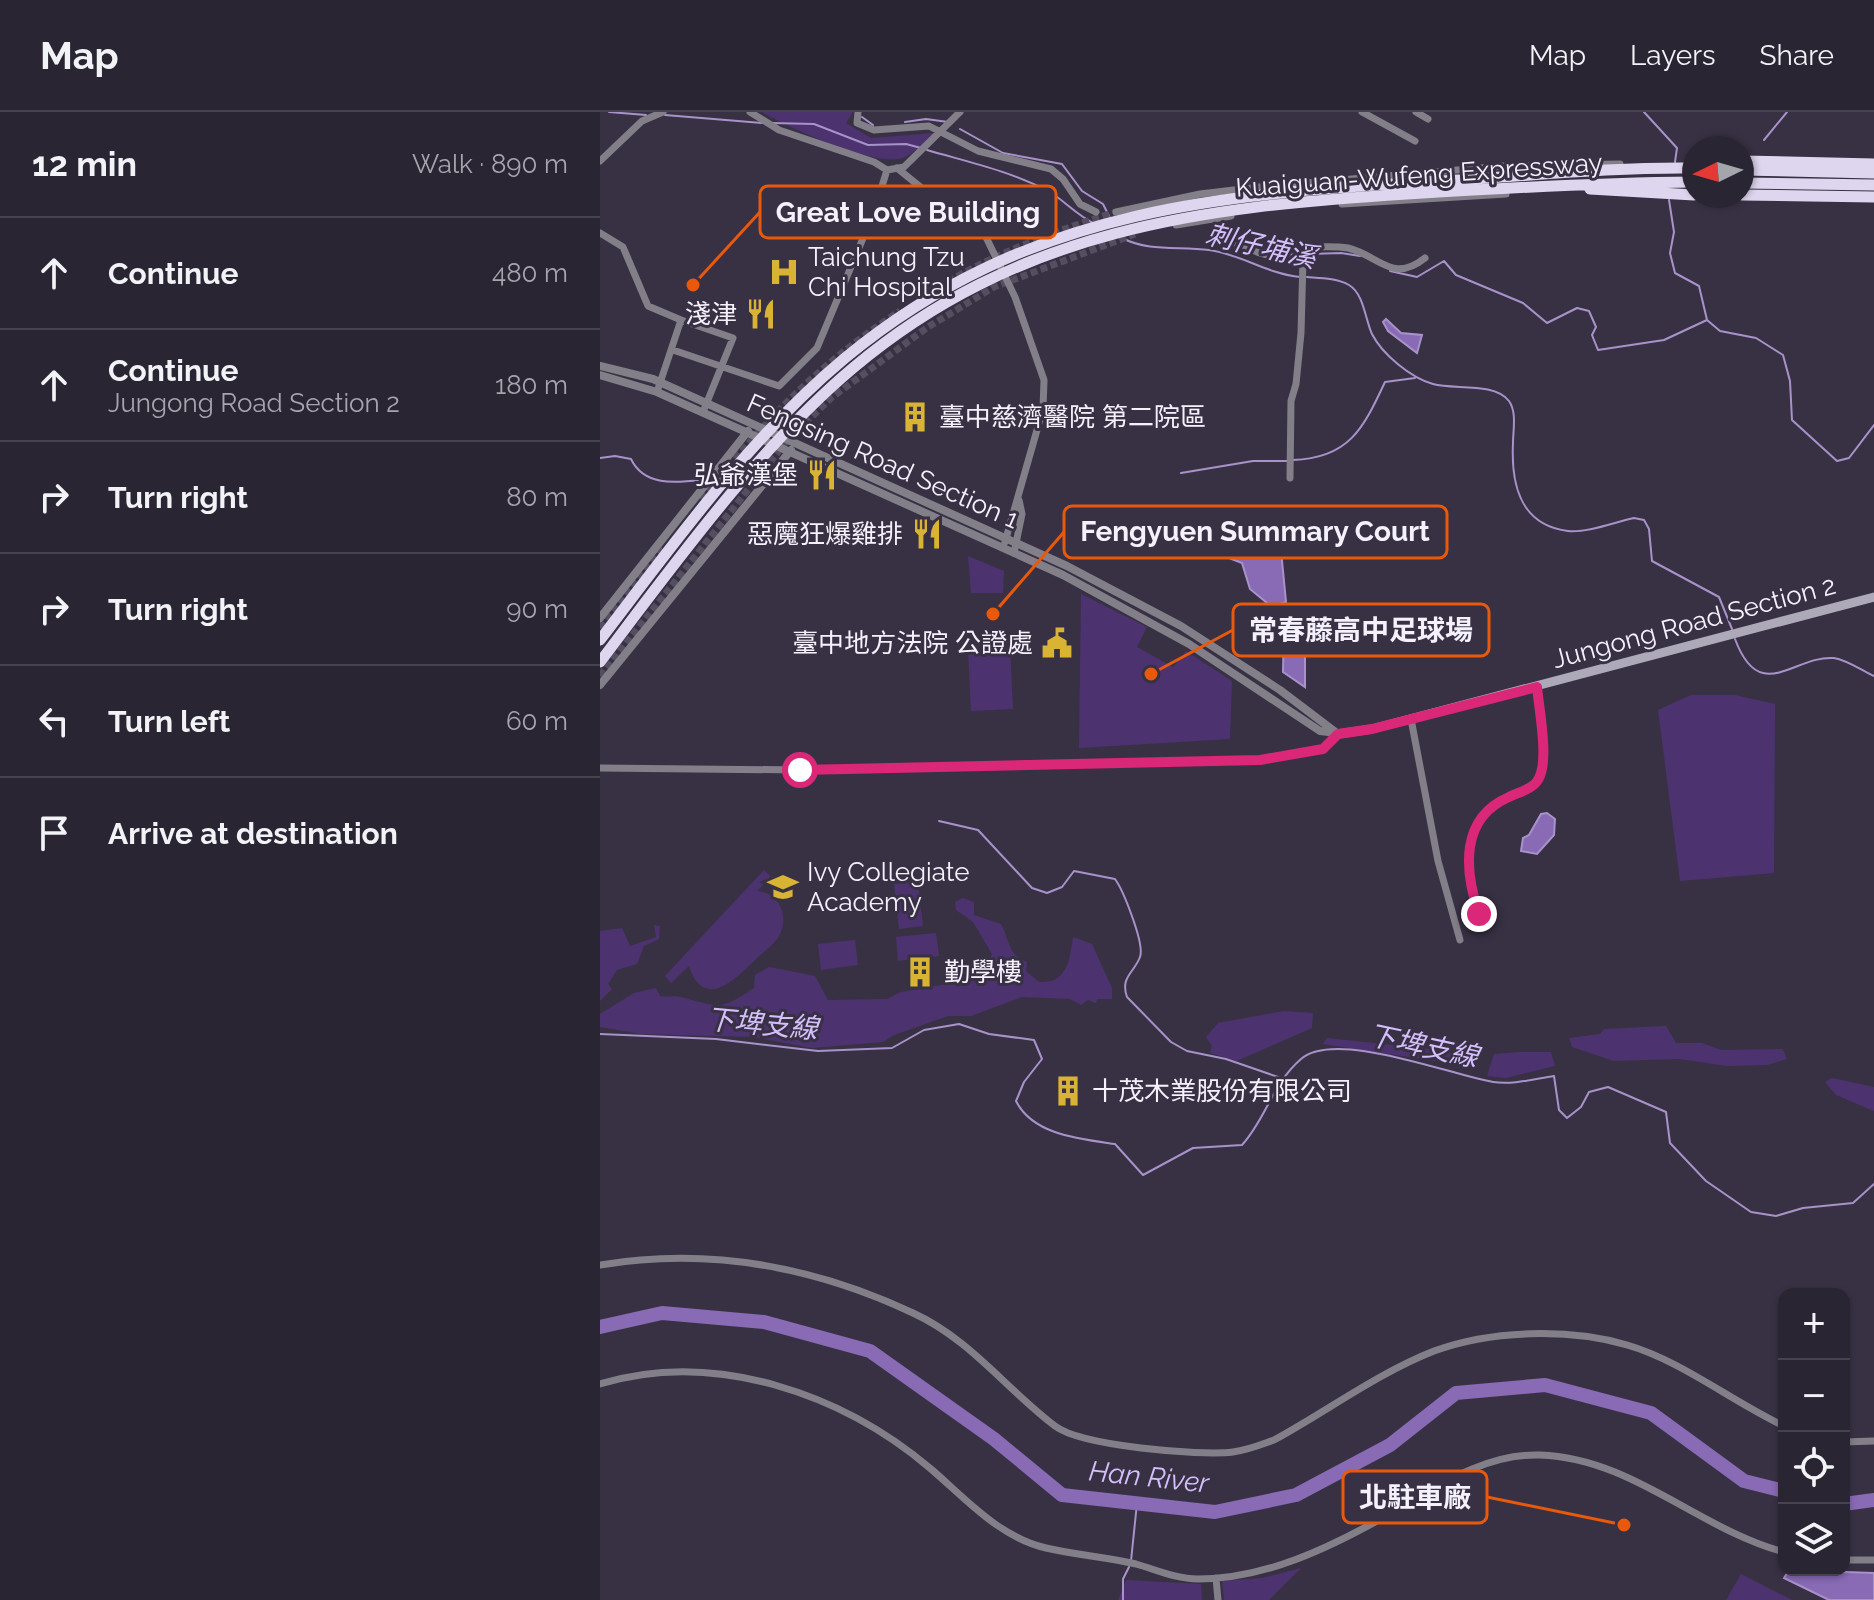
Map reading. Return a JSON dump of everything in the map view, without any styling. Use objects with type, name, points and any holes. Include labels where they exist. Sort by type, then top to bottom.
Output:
[{"type":"highway","points":[[1754,166],[1874,164]]},
{"type":"highway","name":"Kuaiguan-Wufeng Expressway","points":[[600,640],[747,456],[816,384],[846,357],[914,309],[1007,258],[1110,220],[1232,196],[1607,168],[1682,165]]},
{"type":"highway","points":[[1754,167],[1874,172]]},
{"type":"highway","name":"Kuaiguan-Wufeng Expressway","points":[[600,662],[678,562],[807,409],[887,341],[951,298],[1036,258],[1158,221],[1314,200],[1562,185],[1682,182]]},
{"type":"highway","points":[[1754,183],[1874,185]]},
{"type":"highway","points":[[1562,185],[1607,192],[1682,192]]},
{"type":"highway","points":[[1754,193],[1874,194]]},
{"type":"main road","name":"Jungong Road Section 2","points":[[1338,734],[1537,687],[1874,597]]},
{"type":"street","points":[[600,161],[642,121],[663,112]]},
{"type":"street","points":[[750,112],[779,130],[874,162],[887,170],[915,158],[960,112]]},
{"type":"street","points":[[858,112],[857,123],[874,130],[929,126],[978,151],[1051,169],[1080,204],[1096,212]]},
{"type":"street","points":[[1362,112],[1379,115],[1415,141]]},
{"type":"street","points":[[1416,112],[1428,119]]},
{"type":"street","points":[[1116,212],[1259,187],[1504,166],[1682,165]]},
{"type":"street","points":[[1581,166],[1582,189]]},
{"type":"street","points":[[897,168],[929,194],[974,220],[1015,297],[1044,380],[1043,409],[1004,544]]},
{"type":"street","points":[[673,350],[779,386],[817,348],[874,212],[887,170]]},
{"type":"street","points":[[1154,228],[1266,210],[1582,189],[1682,192]]},
{"type":"street","points":[[1215,228],[1216,235],[1254,252],[1276,260],[1303,260]]},
{"type":"street","points":[[600,233],[623,247],[648,306],[733,338],[705,408]]},
{"type":"street","points":[[1290,478],[1291,401],[1296,384],[1303,260],[1309,247],[1344,247],[1366,254],[1392,270],[1403,270],[1425,258]]},
{"type":"street","points":[[659,387],[681,320]]},
{"type":"street","name":"Fengsing Road Section 1","points":[[600,366],[637,373],[748,432],[792,448],[1004,544],[1067,566],[1181,626],[1280,690],[1338,734]]},
{"type":"street","name":"Fengsing Road Section 1","points":[[600,375],[659,387]]},
{"type":"street","name":"Fengsing Road Section 1","points":[[705,408],[753,423],[792,448]]},
{"type":"street","points":[[600,618],[753,423]]},
{"type":"street","points":[[600,685],[792,448]]},
{"type":"street","points":[[1015,548],[1022,514],[1019,499]]},
{"type":"street","points":[[1486,916],[1479,914],[1476,906],[1468,861],[1470,843],[1488,807],[1533,787],[1539,780],[1542,746],[1537,687]]},
{"type":"street","points":[[1411,719],[1438,861],[1460,940]]},
{"type":"street","points":[[600,768],[800,770],[1260,760],[1323,749],[1338,734]]},
{"type":"street","points":[[600,1265],[690,1256],[740,1261],[808,1275],[914,1313],[946,1332],[1070,1435],[1166,1450],[1192,1453],[1251,1449],[1274,1440],[1402,1365],[1436,1350],[1520,1336],[1557,1335],[1628,1345],[1778,1423]]},
{"type":"street","points":[[600,1384],[694,1372],[754,1380],[809,1396],[865,1420],[892,1437],[991,1521],[1016,1537],[1045,1548],[1131,1563],[1178,1577],[1216,1578],[1288,1563],[1325,1548],[1448,1479],[1512,1457],[1538,1455],[1597,1464],[1631,1478],[1727,1533],[1778,1550]]},
{"type":"street","points":[[1850,1442],[1874,1441]]},
{"type":"street","points":[[1850,1560],[1874,1560]]},
{"type":"street","points":[[1216,1578],[1218,1600]]},
{"type":"shaded area","points":[[762,112],[853,112],[846,123],[871,138],[935,133],[909,155],[885,159],[849,151]]},
{"type":"shaded area","points":[[1386,319],[1401,333],[1422,335],[1417,353],[1388,331],[1383,322]]},
{"type":"shaded area","points":[[1264,535],[1280,540],[1286,602],[1272,607],[1250,589],[1242,563],[1229,558],[1227,536]]},
{"type":"shaded area","points":[[968,556],[1004,571],[1003,593],[971,593]]},
{"type":"shaded area","points":[[1081,594],[1147,627],[1137,647],[1173,667],[1186,651],[1232,681],[1230,739],[1079,748]]},
{"type":"shaded area","points":[[1284,624],[1305,637],[1305,687],[1283,672]]},
{"type":"shaded area","points":[[1010,647],[1013,709],[971,711],[968,649]]},
{"type":"shaded area","points":[[1691,695],[1735,695],[1775,704],[1774,873],[1680,881],[1658,710]]},
{"type":"shaded area","points":[[1547,813],[1555,819],[1554,835],[1537,854],[1521,851],[1523,838],[1529,835],[1541,814]]},
{"type":"shaded area","points":[[764,870],[771,877],[757,891],[776,899],[782,911],[783,925],[776,940],[738,976],[720,987],[702,987],[689,966],[671,983],[665,976]]},
{"type":"shaded area","points":[[918,881],[923,926],[899,929],[894,884]]},
{"type":"shaded area","points":[[963,898],[974,902],[974,915],[1001,924],[1012,951],[1027,962],[1026,971],[1039,982],[1049,982],[1062,974],[1069,961],[1073,937],[1092,944],[1112,988],[1112,999],[1097,999],[1096,1003],[1088,1000],[1081,1005],[1070,999],[1022,997],[971,1016],[948,1016],[894,1035],[883,1042],[812,1048],[753,1037],[641,1034],[600,1027],[600,1014],[634,993],[656,988],[660,996],[677,996],[711,1005],[725,1004],[754,988],[755,975],[769,967],[815,976],[828,1000],[887,999],[901,992],[959,982],[967,968],[988,963],[992,954],[973,922],[956,910],[955,902]]},
{"type":"shaded area","points":[[654,925],[660,926],[659,939],[644,946],[637,964],[617,970],[608,984],[612,989],[600,1001],[600,931],[622,928],[630,946],[656,937]]},
{"type":"shaded area","points":[[936,933],[939,956],[898,961],[896,937]]},
{"type":"shaded area","points":[[855,940],[858,965],[821,970],[818,944]]},
{"type":"shaded area","points":[[1284,1011],[1313,1013],[1312,1028],[1237,1061],[1210,1053],[1212,1046],[1206,1037],[1218,1023]]},
{"type":"shaded area","points":[[1666,1026],[1676,1043],[1702,1043],[1721,1050],[1783,1049],[1787,1059],[1767,1065],[1727,1066],[1679,1059],[1614,1061],[1572,1047],[1569,1038],[1600,1034],[1604,1029]]},
{"type":"shaded area","points":[[1327,1038],[1477,1054],[1468,1066],[1323,1044]]},
{"type":"shaded area","points":[[1551,1052],[1555,1066],[1506,1078],[1487,1076],[1494,1054]]},
{"type":"shaded area","points":[[1832,1078],[1874,1087],[1874,1111],[1836,1095],[1825,1082]]},
{"type":"shaded area","points":[[1301,1568],[1269,1600],[1224,1600],[1222,1581],[1262,1578]]},
{"type":"shaded area","points":[[1874,1573],[1874,1600],[1829,1600],[1784,1578]]},
{"type":"shaded area","points":[[1741,1574],[1792,1600],[1726,1600]]},
{"type":"shaded area","points":[[1126,1580],[1201,1584],[1202,1600],[1118,1600]]},
{"type":"waterway","name":"刺仔埔溪","points":[[609,112],[646,115]]},
{"type":"waterway","points":[[1644,112],[1677,148],[1675,162]]},
{"type":"waterway","points":[[1764,140],[1787,112]]},
{"type":"waterway","name":"刺仔埔溪","points":[[665,115],[762,123]]},
{"type":"waterway","points":[[862,117],[873,125]]},
{"type":"waterway","points":[[905,122],[926,119],[948,122]]},
{"type":"waterway","name":"刺仔埔溪","points":[[772,123],[814,124],[868,145],[906,144],[921,148]]},
{"type":"waterway","points":[[960,129],[1003,153],[1062,164],[1082,191],[1103,204],[1110,218]]},
{"type":"waterway","name":"刺仔埔溪","points":[[927,150],[1034,184],[1095,224]]},
{"type":"waterway","points":[[1669,200],[1674,232],[1670,253],[1675,273],[1699,286],[1707,320],[1720,331],[1756,338],[1783,355],[1790,381],[1792,420],[1837,461],[1849,458],[1874,425]]},
{"type":"waterway","points":[[1216,227],[1277,254],[1304,255]]},
{"type":"waterway","name":"刺仔埔溪","points":[[1122,238],[1153,247],[1221,252],[1276,272],[1300,277]]},
{"type":"waterway","points":[[1310,254],[1360,256]]},
{"type":"waterway","points":[[1390,271],[1417,277],[1444,261],[1456,275],[1523,303],[1547,323],[1577,308],[1589,311],[1596,327],[1592,335],[1598,350],[1664,340],[1707,320]]},
{"type":"waterway","name":"刺仔埔溪","points":[[1307,277],[1339,281],[1354,289],[1377,342],[1407,371],[1433,384],[1494,391],[1509,401],[1514,416],[1513,458],[1517,487],[1521,500],[1538,520],[1568,531],[1592,529],[1634,518],[1644,520],[1649,529],[1652,561],[1719,597],[1732,629]]},
{"type":"waterway","points":[[1293,460],[1328,454],[1341,447],[1361,427],[1385,382],[1415,378]]},
{"type":"waterway","points":[[600,458],[615,456],[631,459],[644,474],[661,481],[701,480]]},
{"type":"waterway","points":[[1181,473],[1253,461],[1287,461]]},
{"type":"waterway","name":"刺仔埔溪","points":[[1735,639],[1745,659],[1755,670],[1767,674],[1819,659],[1834,658],[1874,676]]},
{"type":"waterway","points":[[939,821],[978,830],[1032,888],[1047,893],[1062,887],[1074,871],[1115,879],[1132,917],[1141,950],[1126,980],[1127,997],[1171,1042],[1187,1051],[1226,1059],[1281,1078]]},
{"type":"waterway","name":"下埤支線","points":[[600,1034],[716,1039],[818,1051],[892,1048],[924,1030],[959,1024],[989,1034],[1034,1040],[1042,1059],[1024,1082],[1016,1101],[1024,1112],[1034,1121],[1059,1133],[1115,1144],[1143,1175],[1193,1148],[1242,1145],[1283,1079],[1301,1059],[1317,1051],[1339,1049],[1366,1051],[1493,1082],[1554,1076],[1559,1110],[1567,1118],[1581,1107],[1589,1092],[1608,1087],[1666,1112],[1670,1143],[1706,1181],[1751,1212],[1776,1216],[1803,1208],[1853,1203],[1874,1184]]},
{"type":"waterway","name":"Han River","points":[[600,1327],[662,1313],[764,1322],[870,1351],[994,1439],[1062,1495],[1215,1512],[1296,1495],[1390,1445],[1456,1393],[1545,1385],[1651,1413],[1744,1481],[1778,1490]]},
{"type":"waterway","name":"Han River","points":[[1850,1503],[1874,1500]]},
{"type":"waterway","points":[[1131,1561],[1137,1503]]},
{"type":"waterway","points":[[1123,1600],[1123,1579],[1129,1567]]},
{"type":"tunnel","points":[[921,298],[967,271],[1016,248],[1116,212]]},
{"type":"tunnel","points":[[600,676],[785,443],[831,398],[928,327],[994,287],[1135,234]]},
{"type":"tunnel","points":[[702,500],[793,396],[842,353],[900,311]]},
{"type":"tunnel","points":[[600,628],[664,547]]},
{"type":"place","name":"Taichung Tzu Chi Hospital","points":[[784,272]]},
{"type":"place","name":"Great Love Building","points":[[693,285]]},
{"type":"place","name":"淺津","points":[[761,314]]},
{"type":"place","name":"臺中慈濟醫院 第二院區","points":[[915,417]]},
{"type":"place","name":"弘爺漢堡","points":[[822,475]]},
{"type":"place","name":"惡魔狂爆雞排","points":[[927,534]]},
{"type":"place","name":"Fengyuen Summary Court","points":[[993,614]]},
{"type":"place","name":"臺中地方法院 公證處","points":[[1057,643]]},
{"type":"place","name":"常春藤高中足球場","points":[[1151,674]]},
{"type":"place","name":"Ivy Collegiate Academy","points":[[783,887]]},
{"type":"place","name":"勤學樓","points":[[920,972]]},
{"type":"place","name":"十茂木業股份有限公司","points":[[1068,1091]]},
{"type":"place","name":"北駐車廠","points":[[1624,1525]]},
{"type":"route","points":[[800,770],[1134,766],[1260,760],[1323,749],[1338,734],[1372,729],[1537,687],[1542,746],[1539,780],[1533,787],[1488,807],[1470,843],[1468,861],[1479,914]]}]
